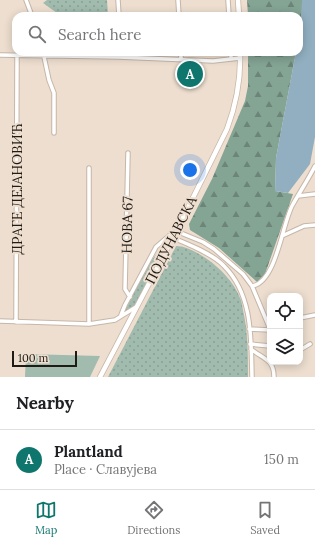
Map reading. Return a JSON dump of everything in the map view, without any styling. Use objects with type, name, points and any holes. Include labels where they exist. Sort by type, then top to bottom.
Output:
[{"type":"street","points":[[26,0],[30,12]]},
{"type":"street","points":[[118,0],[119,12]]},
{"type":"street","points":[[178,0],[179,12]]},
{"type":"street","points":[[228,0],[229,12]]},
{"type":"street","points":[[238,0],[239,12]]},
{"type":"street","points":[[0,55],[12,56]]},
{"type":"street","name":"ДРАГЕ ДЕЈАНОВИЋ","points":[[16,322],[17,56]]},
{"type":"street","points":[[44,56],[49,80],[54,93],[54,133]]},
{"type":"street","points":[[94,56],[213,61],[240,58]]},
{"type":"street","name":"ПОДУНАВСКА","points":[[100,377],[175,234],[227,129],[234,111],[240,58]]},
{"type":"street","name":"НОВА 67","points":[[128,153],[125,289],[130,297]]},
{"type":"street","points":[[252,286],[263,281],[270,269],[279,248],[287,217],[315,166]]},
{"type":"street","points":[[89,168],[90,324]]},
{"type":"street","points":[[298,196],[315,194]]},
{"type":"street","points":[[282,236],[304,226],[315,225]]},
{"type":"street","name":"НОВА 67","points":[[121,316],[156,246],[171,234],[175,234]]},
{"type":"street","points":[[175,234],[203,242],[214,249],[243,274],[252,286],[270,329]]},
{"type":"street","points":[[175,234],[224,265],[245,298],[251,347],[252,377]]},
{"type":"street","points":[[0,322],[90,324],[115,320],[136,307]]},
{"type":"street","points":[[303,317],[315,315]]},
{"type":"street","points":[[249,329],[267,330]]},
{"type":"street","points":[[303,348],[310,344]]},
{"type":"street","points":[[251,347],[267,346]]},
{"type":"street","points":[[251,347],[269,361],[274,370],[274,377]]},
{"type":"green space","points":[[47,0],[107,0],[108,12],[56,12],[43,3]]},
{"type":"green space","points":[[247,0],[303,0],[302,12],[248,12]]},
{"type":"green space","points":[[248,56],[295,56],[276,158],[275,191],[293,194],[265,274],[257,282],[219,248],[190,230],[189,224],[212,179],[245,101],[248,86]]},
{"type":"green space","points":[[168,243],[133,308],[123,314],[147,267],[160,250]]},
{"type":"green space","points":[[176,246],[192,250],[212,263],[222,271],[234,286],[242,302],[246,327],[248,377],[108,377]]},
{"type":"green space","points":[[26,354],[100,356],[90,377],[25,377]]},
{"type":"water","points":[[302,0],[315,0],[315,137],[310,164],[288,193],[275,191],[276,158],[295,56],[303,56],[303,12],[301,12]]},
{"type":"place","name":"Plantland","points":[[190,74]]}]
